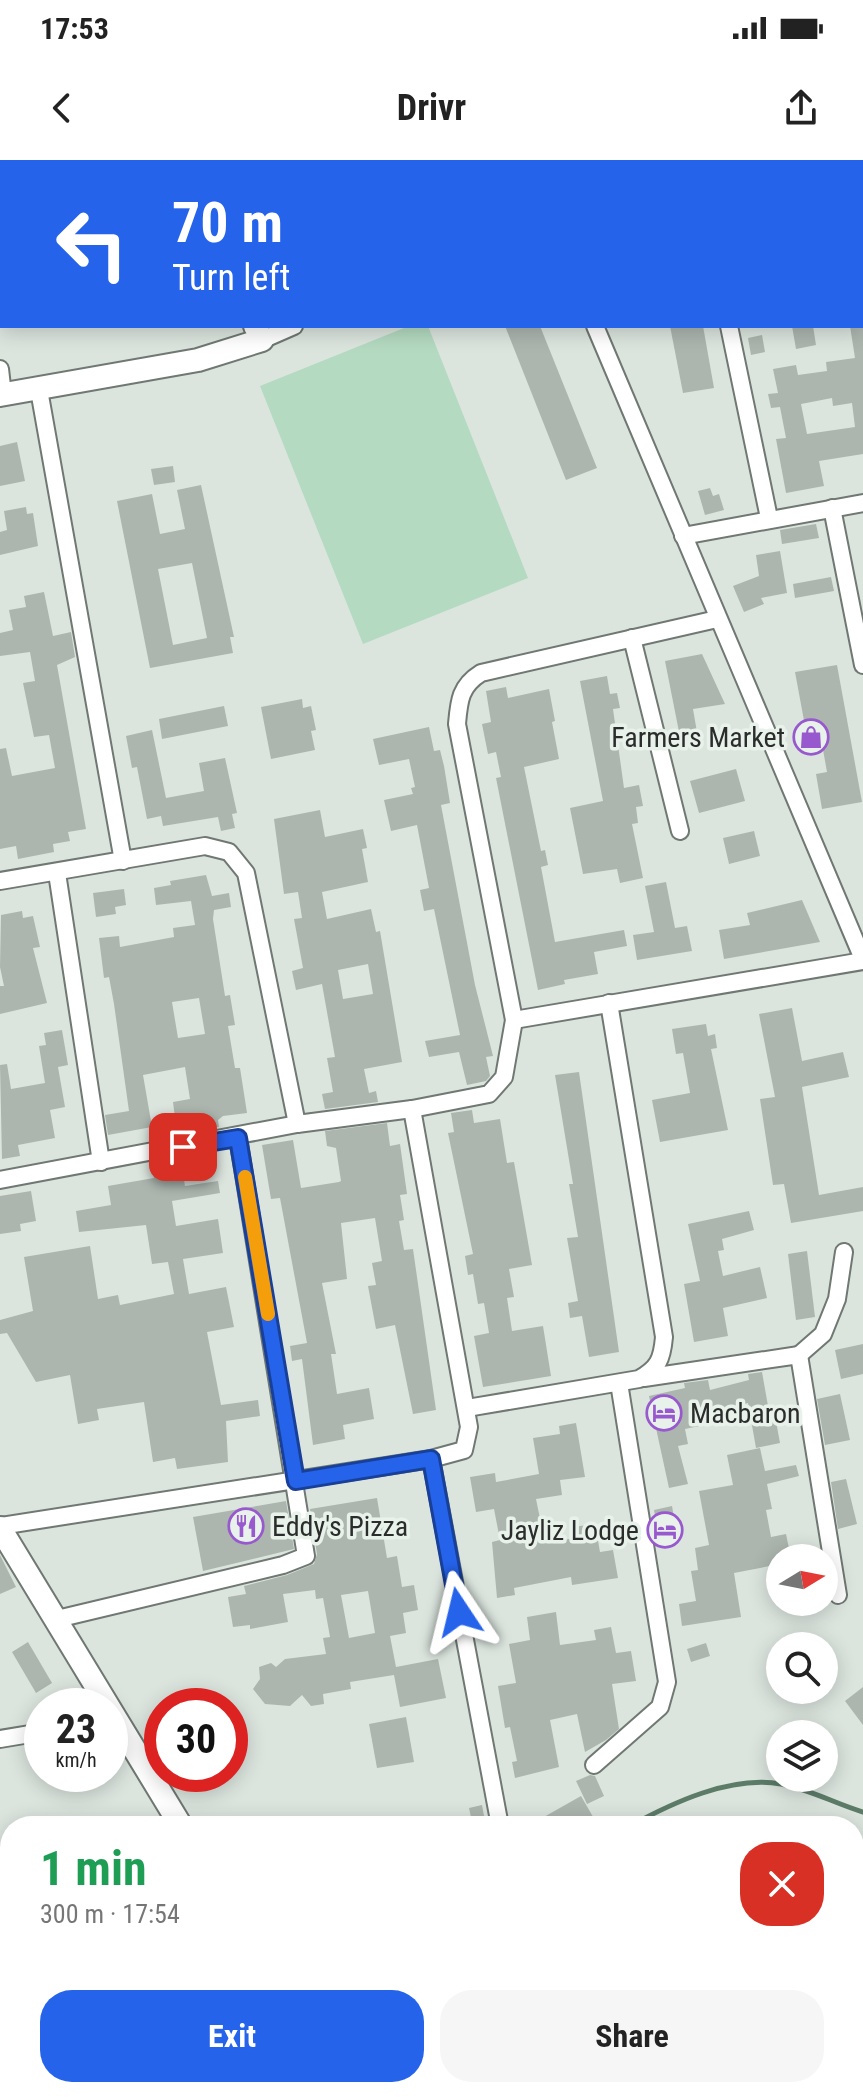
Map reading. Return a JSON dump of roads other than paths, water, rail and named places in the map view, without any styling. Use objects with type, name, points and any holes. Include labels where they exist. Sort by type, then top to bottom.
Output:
[{"type":"street","points":[[0,369],[2,395],[39,390],[198,360],[259,333],[284,328]]},
{"type":"street","points":[[514,1020],[863,960],[596,328]]},
{"type":"street","points":[[729,328],[769,518]]},
{"type":"street","points":[[39,390],[123,861]]},
{"type":"street","points":[[683,536],[863,503]]},
{"type":"street","points":[[832,508],[863,665]]},
{"type":"street","points":[[0,1180],[238,1138],[297,1124],[412,1109],[489,1094],[504,1077],[514,1020],[457,724],[460,696],[467,681],[481,673],[717,619]]},
{"type":"street","points":[[632,638],[680,831]]},
{"type":"street","points":[[0,881],[205,846],[229,852],[246,873],[297,1124]]},
{"type":"street","points":[[57,873],[101,1162]]},
{"type":"street","points":[[609,1003],[664,1337],[662,1357],[656,1369],[639,1379]]},
{"type":"street","points":[[96,1688],[0,1527],[431,1459],[464,1450],[469,1427],[467,1408],[412,1109]]},
{"type":"street","points":[[57,1619],[306,1556],[238,1138]]},
{"type":"street","points":[[467,1408],[799,1355],[823,1334],[837,1299],[844,1252]]},
{"type":"street","points":[[799,1355],[830,1544]]},
{"type":"street","points":[[594,1765],[660,1707],[667,1682],[619,1383]]},
{"type":"street","points":[[431,1459],[498,1816]]},
{"type":"street","points":[[0,1739],[24,1735]]},
{"type":"street","points":[[128,1741],[175,1816]]},
{"type":"waterway","points":[[649,1816],[702,1793],[762,1782],[802,1789],[863,1812]]},
{"type":"place","name":"Farmers Market","points":[[811,737]]},
{"type":"place","name":"Macbaron","points":[[664,1413]]},
{"type":"place","name":"Eddy's Pizza","points":[[246,1526]]},
{"type":"place","name":"Jayliz Lodge","points":[[665,1530]]}]
